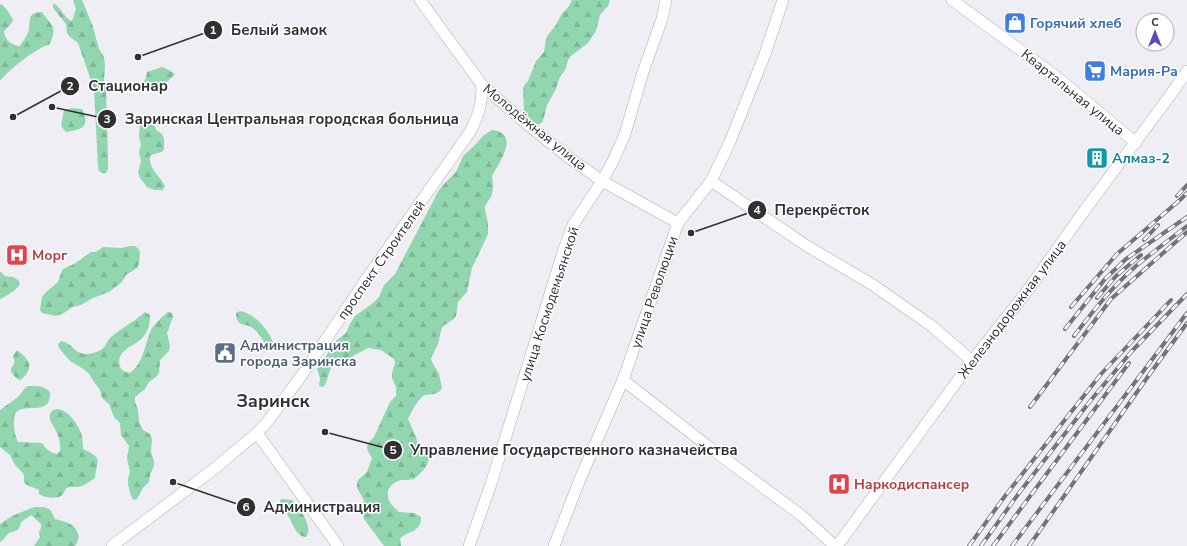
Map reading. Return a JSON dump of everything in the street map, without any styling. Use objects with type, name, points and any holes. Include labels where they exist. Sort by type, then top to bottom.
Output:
[{"type":"street","name":"Молодёжная улица","points":[[420,0],[482,85],[522,120],[568,157],[602,181],[678,223]]},
{"type":"street","name":"улица Космодемьянской","points":[[469,546],[491,484],[564,249],[573,225],[614,161],[625,134],[643,72],[662,19],[666,0]]},
{"type":"street","name":"улица Революции","points":[[554,546],[580,479],[623,380],[678,223],[711,181],[729,144],[765,54],[783,0]]},
{"type":"street","name":"Квартальная улица","points":[[952,0],[1057,77],[1136,143]]},
{"type":"street","name":"Железнодорожная улица","points":[[836,546],[972,361],[1028,290],[1187,71]]},
{"type":"street","name":"проспект Строителей","points":[[112,546],[214,469],[257,433],[279,407],[470,132],[478,116],[482,97],[482,85]]},
{"type":"street","points":[[711,181],[807,246],[873,285],[934,327],[972,361]]},
{"type":"street","points":[[623,380],[802,516],[836,546]]},
{"type":"street","points":[[257,433],[338,546]]},
{"type":"green space","points":[[73,0],[82,0],[92,24],[99,49],[104,57],[108,156],[108,169],[106,173],[99,171],[98,167],[94,89],[78,43],[67,33],[66,24],[53,8],[53,3],[59,7],[69,20],[72,21],[76,9]]},
{"type":"green space","points":[[572,0],[610,0],[608,6],[600,15],[596,31],[588,43],[568,60],[566,68],[559,79],[556,89],[547,105],[543,121],[540,124],[535,124],[524,113],[523,88],[528,81],[536,61],[544,52],[548,35]]},
{"type":"green space","points":[[1,4],[8,11],[13,20],[4,31],[5,37],[11,43],[20,46],[27,36],[32,15],[37,13],[42,12],[52,26],[53,33],[50,44],[44,46],[24,60],[0,81],[0,5]]},
{"type":"green space","points":[[162,67],[175,74],[155,91],[143,88],[142,84],[146,78],[147,72]]},
{"type":"green space","points":[[72,108],[82,109],[86,120],[85,124],[77,130],[66,132],[61,126],[64,110]]},
{"type":"green space","points":[[140,117],[153,121],[156,130],[162,134],[164,139],[164,149],[162,152],[150,156],[153,168],[165,186],[163,190],[155,190],[147,187],[138,173],[141,161],[139,153],[141,144],[139,137]]},
{"type":"green space","points":[[492,130],[501,132],[507,142],[503,157],[492,176],[492,195],[485,206],[488,234],[472,268],[467,292],[458,302],[456,316],[443,326],[438,344],[431,358],[439,374],[442,388],[437,393],[423,396],[415,406],[408,419],[416,437],[418,446],[425,450],[429,455],[428,463],[420,474],[414,479],[397,481],[389,488],[388,491],[388,498],[395,509],[399,512],[414,513],[421,517],[419,526],[400,539],[401,546],[384,546],[364,519],[362,512],[364,500],[357,488],[357,484],[358,480],[367,472],[372,458],[368,451],[368,443],[374,437],[390,402],[396,396],[396,387],[392,378],[395,363],[394,359],[381,350],[368,348],[332,367],[323,387],[319,386],[320,378],[317,369],[325,359],[332,344],[346,333],[355,316],[379,297],[384,285],[395,274],[439,190],[456,172],[463,156],[484,135]]},
{"type":"green space","points":[[130,246],[138,248],[140,252],[139,264],[137,268],[126,275],[122,282],[109,292],[93,298],[81,305],[72,307],[64,313],[56,316],[42,313],[40,310],[42,297],[58,282],[62,270],[74,264],[91,252],[96,252],[103,247],[122,248]]},
{"type":"green space","points":[[0,271],[5,276],[13,277],[18,280],[20,284],[8,295],[0,299]]},
{"type":"green space","points":[[240,311],[246,313],[262,324],[270,336],[274,347],[271,349],[267,348],[256,331],[237,320],[236,313]]},
{"type":"green space","points":[[145,312],[150,315],[149,326],[146,333],[141,339],[124,352],[119,360],[122,370],[126,372],[130,373],[135,369],[144,352],[152,328],[155,324],[168,312],[172,313],[173,317],[167,333],[170,346],[169,351],[160,360],[159,373],[149,382],[145,389],[135,397],[139,422],[143,430],[150,434],[152,439],[151,452],[154,466],[149,482],[143,488],[137,499],[133,500],[128,484],[130,472],[127,459],[129,446],[121,435],[120,423],[114,417],[109,404],[102,398],[100,390],[90,375],[85,370],[70,361],[59,348],[58,344],[61,341],[67,343],[78,352],[85,354],[97,352],[104,347],[114,334]]},
{"type":"green space","points":[[17,350],[28,360],[29,364],[28,371],[21,380],[17,379],[11,372],[11,368],[14,363],[13,356]]},
{"type":"green space","points":[[26,387],[41,387],[48,390],[50,392],[49,400],[46,405],[42,407],[19,410],[15,414],[14,428],[18,442],[42,443],[48,450],[57,454],[60,451],[59,440],[50,420],[50,412],[55,409],[59,409],[70,416],[79,428],[83,449],[94,455],[98,460],[95,478],[78,487],[68,487],[61,496],[58,497],[51,498],[39,494],[39,490],[24,483],[24,475],[22,472],[15,465],[10,455],[0,447],[0,410],[18,397]]},
{"type":"green space","points":[[280,500],[292,500],[302,512],[308,528],[306,537],[303,537],[294,528],[285,508],[280,503]]},
{"type":"green space","points":[[34,507],[48,508],[55,519],[75,527],[78,534],[78,542],[75,546],[34,546],[40,537],[39,532],[41,524],[31,515],[21,522],[19,529],[9,533],[0,542],[0,524],[12,516]]},
{"type":"railway","points":[[1177,196],[1187,185]]},
{"type":"railway","points":[[1071,307],[1117,254],[1187,193]]},
{"type":"railway","points":[[1065,329],[1105,279],[1126,259],[1187,217]]},
{"type":"railway","points":[[1144,240],[1158,225]]},
{"type":"railway","points":[[1074,336],[1088,317],[1127,274],[1187,226]]},
{"type":"railway","points":[[1030,407],[1111,299],[1187,232]]},
{"type":"railway","points":[[1097,298],[1116,276],[1141,255]]},
{"type":"railway","points":[[981,546],[1019,493],[1091,400],[1132,351],[1187,294]]},
{"type":"railway","points":[[969,546],[1005,496],[1101,374],[1171,300]]},
{"type":"railway","points":[[1012,546],[1187,313]]},
{"type":"railway","points":[[1029,546],[1187,323]]},
{"type":"railway","points":[[993,546],[1129,363]]},
{"type":"place","name":"Горячий хлеб","points":[[1015,23]]},
{"type":"place","name":"Белый замок","points":[[138,57]]},
{"type":"place","name":"Мария-Ра","points":[[1095,71]]},
{"type":"place","name":"Заринская Центральная городская больница","points":[[52,107]]},
{"type":"place","name":"Стационар","points":[[13,117]]},
{"type":"place","name":"Алмаз-2","points":[[1097,158]]},
{"type":"place","name":"Перекрёсток","points":[[691,233]]},
{"type":"place","name":"Морг","points":[[17,255]]},
{"type":"place","name":"Администрация города Заринска","points":[[225,353]]},
{"type":"place","name":"Управление Государственного казначейства","points":[[325,432]]},
{"type":"place","name":"Администрация","points":[[173,482]]},
{"type":"place","name":"Наркодиспансер","points":[[839,484]]},
{"type":"district","name":"Заринск","points":[[273,401]]}]
